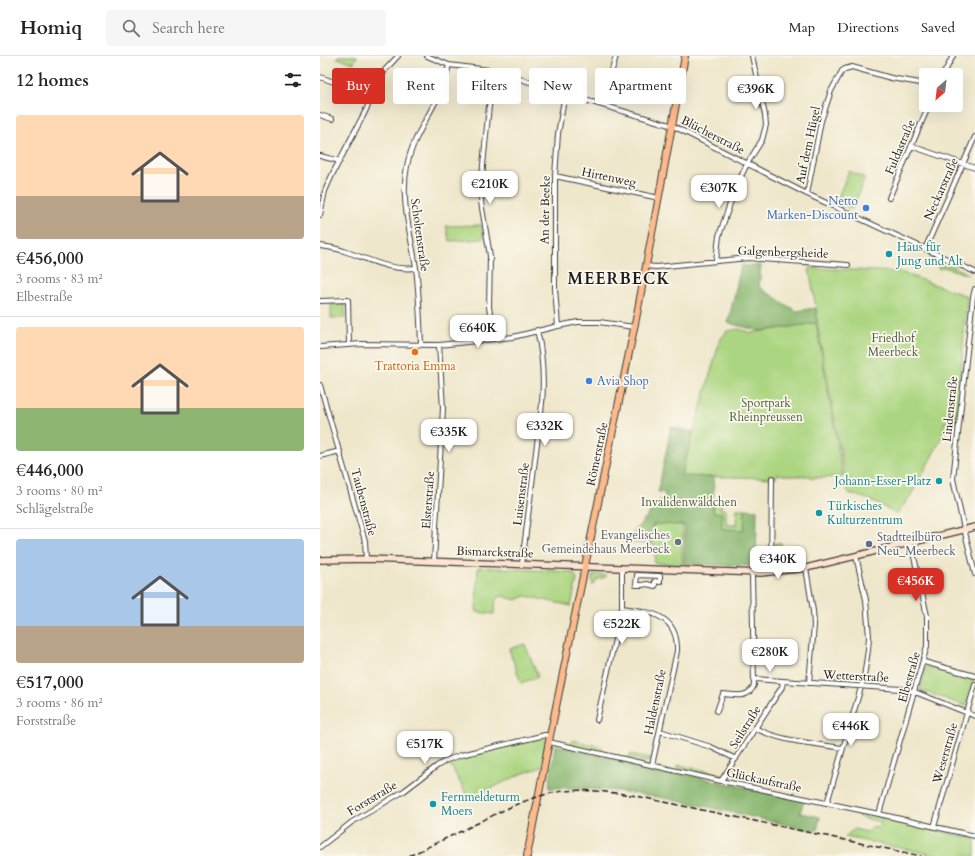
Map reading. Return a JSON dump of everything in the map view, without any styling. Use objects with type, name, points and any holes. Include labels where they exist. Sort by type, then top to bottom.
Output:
[{"type":"main road","name":"Römerstraße","points":[[527,856],[549,739],[634,327],[686,56]]},
{"type":"main road","name":"Bismarckstraße","points":[[320,560],[366,559],[434,561],[752,573],[806,568],[964,531],[975,527]]},
{"type":"street","points":[[320,215],[325,191],[340,160],[385,70],[398,56]]},
{"type":"street","name":"Blücherstraße","points":[[427,56],[449,65],[473,68]]},
{"type":"street","points":[[602,105],[616,56]]},
{"type":"street","points":[[716,261],[719,236],[726,213],[747,164],[762,140],[766,125],[752,56]]},
{"type":"street","points":[[947,68],[953,56]]},
{"type":"street","name":"Scholtenstraße","points":[[421,344],[416,268],[404,193],[405,177],[412,150],[425,120],[440,94],[449,65]]},
{"type":"street","name":"Auf dem Hügel","points":[[807,194],[821,121],[831,91],[842,71],[852,67],[891,78],[919,83]]},
{"type":"street","points":[[320,77],[332,81]]},
{"type":"street","name":"Blücherstraße","points":[[587,101],[673,126],[807,194],[975,272]]},
{"type":"street","points":[[490,104],[483,165],[481,202],[490,256],[489,307],[494,339]]},
{"type":"street","name":"An der Beeke","points":[[558,326],[554,289],[555,176],[558,134],[563,104]]},
{"type":"street","name":"Fuldastraße","points":[[889,198],[926,112]]},
{"type":"street","points":[[320,115],[332,119]]},
{"type":"street","name":"Neckarstraße","points":[[925,249],[975,137]]},
{"type":"street","points":[[911,146],[975,168]]},
{"type":"street","points":[[320,156],[340,160]]},
{"type":"street","name":"Hirtenweg","points":[[555,176],[659,198]]},
{"type":"street","points":[[320,190],[325,191]]},
{"type":"street","points":[[320,246],[343,250],[390,268],[416,268]]},
{"type":"street","name":"Galgenbergsheide","points":[[646,266],[656,267],[748,258],[848,265]]},
{"type":"street","name":"Lindenstraße","points":[[964,531],[953,479],[972,304],[975,289]]},
{"type":"street","points":[[320,301],[348,300],[349,344]]},
{"type":"street","points":[[320,347],[349,344],[439,345],[513,337],[537,330],[578,322],[599,322],[634,327]]},
{"type":"street","name":"Luisenstraße","points":[[522,564],[544,379],[541,348],[537,330]]},
{"type":"street","name":"Elsterstraße","points":[[434,561],[443,408],[439,345]]},
{"type":"street","name":"Taubenstraße","points":[[320,384],[365,541],[366,559]]},
{"type":"street","points":[[320,406],[326,406]]},
{"type":"street","points":[[320,456],[340,451]]},
{"type":"street","points":[[771,572],[772,478]]},
{"type":"street","points":[[964,531],[975,574]]},
{"type":"street","name":"Elbestraße","points":[[879,814],[924,662],[927,646],[927,616],[911,543]]},
{"type":"street","points":[[826,803],[864,677],[869,637],[866,600],[856,556]]},
{"type":"street","points":[[597,720],[622,608],[622,568]]},
{"type":"street","points":[[806,568],[814,611],[809,684]]},
{"type":"street","points":[[717,711],[723,694],[748,694],[752,689],[755,679],[752,573]]},
{"type":"street","points":[[637,575],[660,576],[660,582],[655,581],[655,586],[647,584],[636,585],[637,575]]},
{"type":"street","name":"Haldenstraße","points":[[622,608],[660,616],[671,626],[675,635],[677,651],[652,765]]},
{"type":"street","points":[[924,662],[975,676]]},
{"type":"street","name":"Wetterstraße","points":[[755,679],[809,684],[901,689],[915,692],[975,716]]},
{"type":"street","name":"Seilstraße","points":[[721,781],[782,687],[783,682]]},
{"type":"street","name":"Weserstraße","points":[[934,827],[975,685]]},
{"type":"street","points":[[756,728],[783,739],[842,748]]},
{"type":"street","points":[[660,731],[711,747],[736,759]]},
{"type":"street","name":"Forststraße","points":[[320,847],[352,822],[404,791],[448,760],[461,755],[545,735],[549,739]]},
{"type":"street","name":"Glückaufstraße","points":[[549,739],[721,781],[975,836]]},
{"type":"green space","points":[[338,56],[357,56],[354,63],[337,58]]},
{"type":"green space","points":[[849,171],[865,178],[852,209],[836,202]]},
{"type":"green space","points":[[481,225],[484,237],[482,239],[449,240],[446,226]]},
{"type":"green space","points":[[941,261],[963,271],[968,275],[944,267],[939,269],[938,267]]},
{"type":"green space","points":[[761,265],[759,287],[796,311],[816,308],[817,323],[761,331],[728,323],[741,266]]},
{"type":"green space","name":"Friedhof Meerbeck","points":[[809,268],[900,272],[967,296],[957,423],[944,423],[944,434],[911,495],[897,514],[868,499],[848,493],[817,323]]},
{"type":"green space","points":[[331,304],[345,305],[345,318],[331,318]]},
{"type":"green space","name":"Sportpark Rheinpreussen","points":[[816,323],[843,477],[811,478],[810,476],[777,474],[776,478],[681,476],[720,340],[727,331],[739,329],[751,333]]},
{"type":"green space","name":"Invalidenwäldchen","points":[[671,427],[693,432],[681,476],[714,477],[713,512],[722,513],[722,529],[744,530],[745,509],[757,510],[756,566],[684,564],[685,525],[653,524],[652,544],[628,542],[633,533],[666,493],[658,492]]},
{"type":"green space","points":[[714,500],[721,500],[721,509],[726,510],[726,525],[736,525],[737,509],[745,509],[745,530],[722,529],[713,512]]},
{"type":"green space","points":[[653,524],[683,525],[682,564],[654,563],[656,546],[652,544]]},
{"type":"green space","points":[[775,543],[781,543],[782,554],[780,556],[781,564],[776,565],[775,562]]},
{"type":"green space","points":[[478,567],[570,572],[575,575],[577,579],[571,606],[526,596],[516,600],[502,596],[496,599],[494,614],[476,612]]},
{"type":"green space","points":[[593,575],[606,575],[606,577],[598,579],[593,586]]},
{"type":"green space","points":[[525,644],[538,677],[521,683],[509,649]]},
{"type":"green space","points":[[926,667],[974,679],[966,706],[920,690]]},
{"type":"green space","points":[[545,737],[546,741],[542,767],[521,774],[469,799],[449,762],[462,757]]},
{"type":"green space","points":[[573,740],[602,747],[601,752],[572,745],[570,743]]},
{"type":"green space","points":[[555,745],[804,801],[800,813],[820,817],[817,831],[650,796],[583,788],[549,788]]},
{"type":"green space","points":[[630,754],[651,759],[647,762],[629,758]]},
{"type":"green space","points":[[679,765],[721,774],[722,776],[716,777],[677,769]]},
{"type":"green space","points":[[857,812],[975,839],[975,856],[940,856],[845,837],[854,829],[867,832],[872,827],[879,828],[881,822],[859,817]]},
{"type":"railway","points":[[409,856],[530,799],[564,791],[581,790],[631,795],[921,856]]},
{"type":"place","name":"Netto Marken-Discount","points":[[866,208]]},
{"type":"place","name":"Haus für Jung und Alt","points":[[889,254]]},
{"type":"place","name":"Trattoria Emma","points":[[415,352]]},
{"type":"place","name":"Avia Shop","points":[[589,381]]},
{"type":"place","name":"Johann-Esser-Platz","points":[[939,481]]},
{"type":"place","name":"Türkisches Kulturzentrum","points":[[819,513]]},
{"type":"place","name":"Evangelisches Gemeindehaus Meerbeck","points":[[678,542]]},
{"type":"place","name":"Stadtteilbüro Neu_Meerbeck","points":[[869,544]]},
{"type":"place","name":"Fernmeldeturm Moers","points":[[433,804]]},
{"type":"district","name":"MEERBECK","points":[[619,279]]}]
